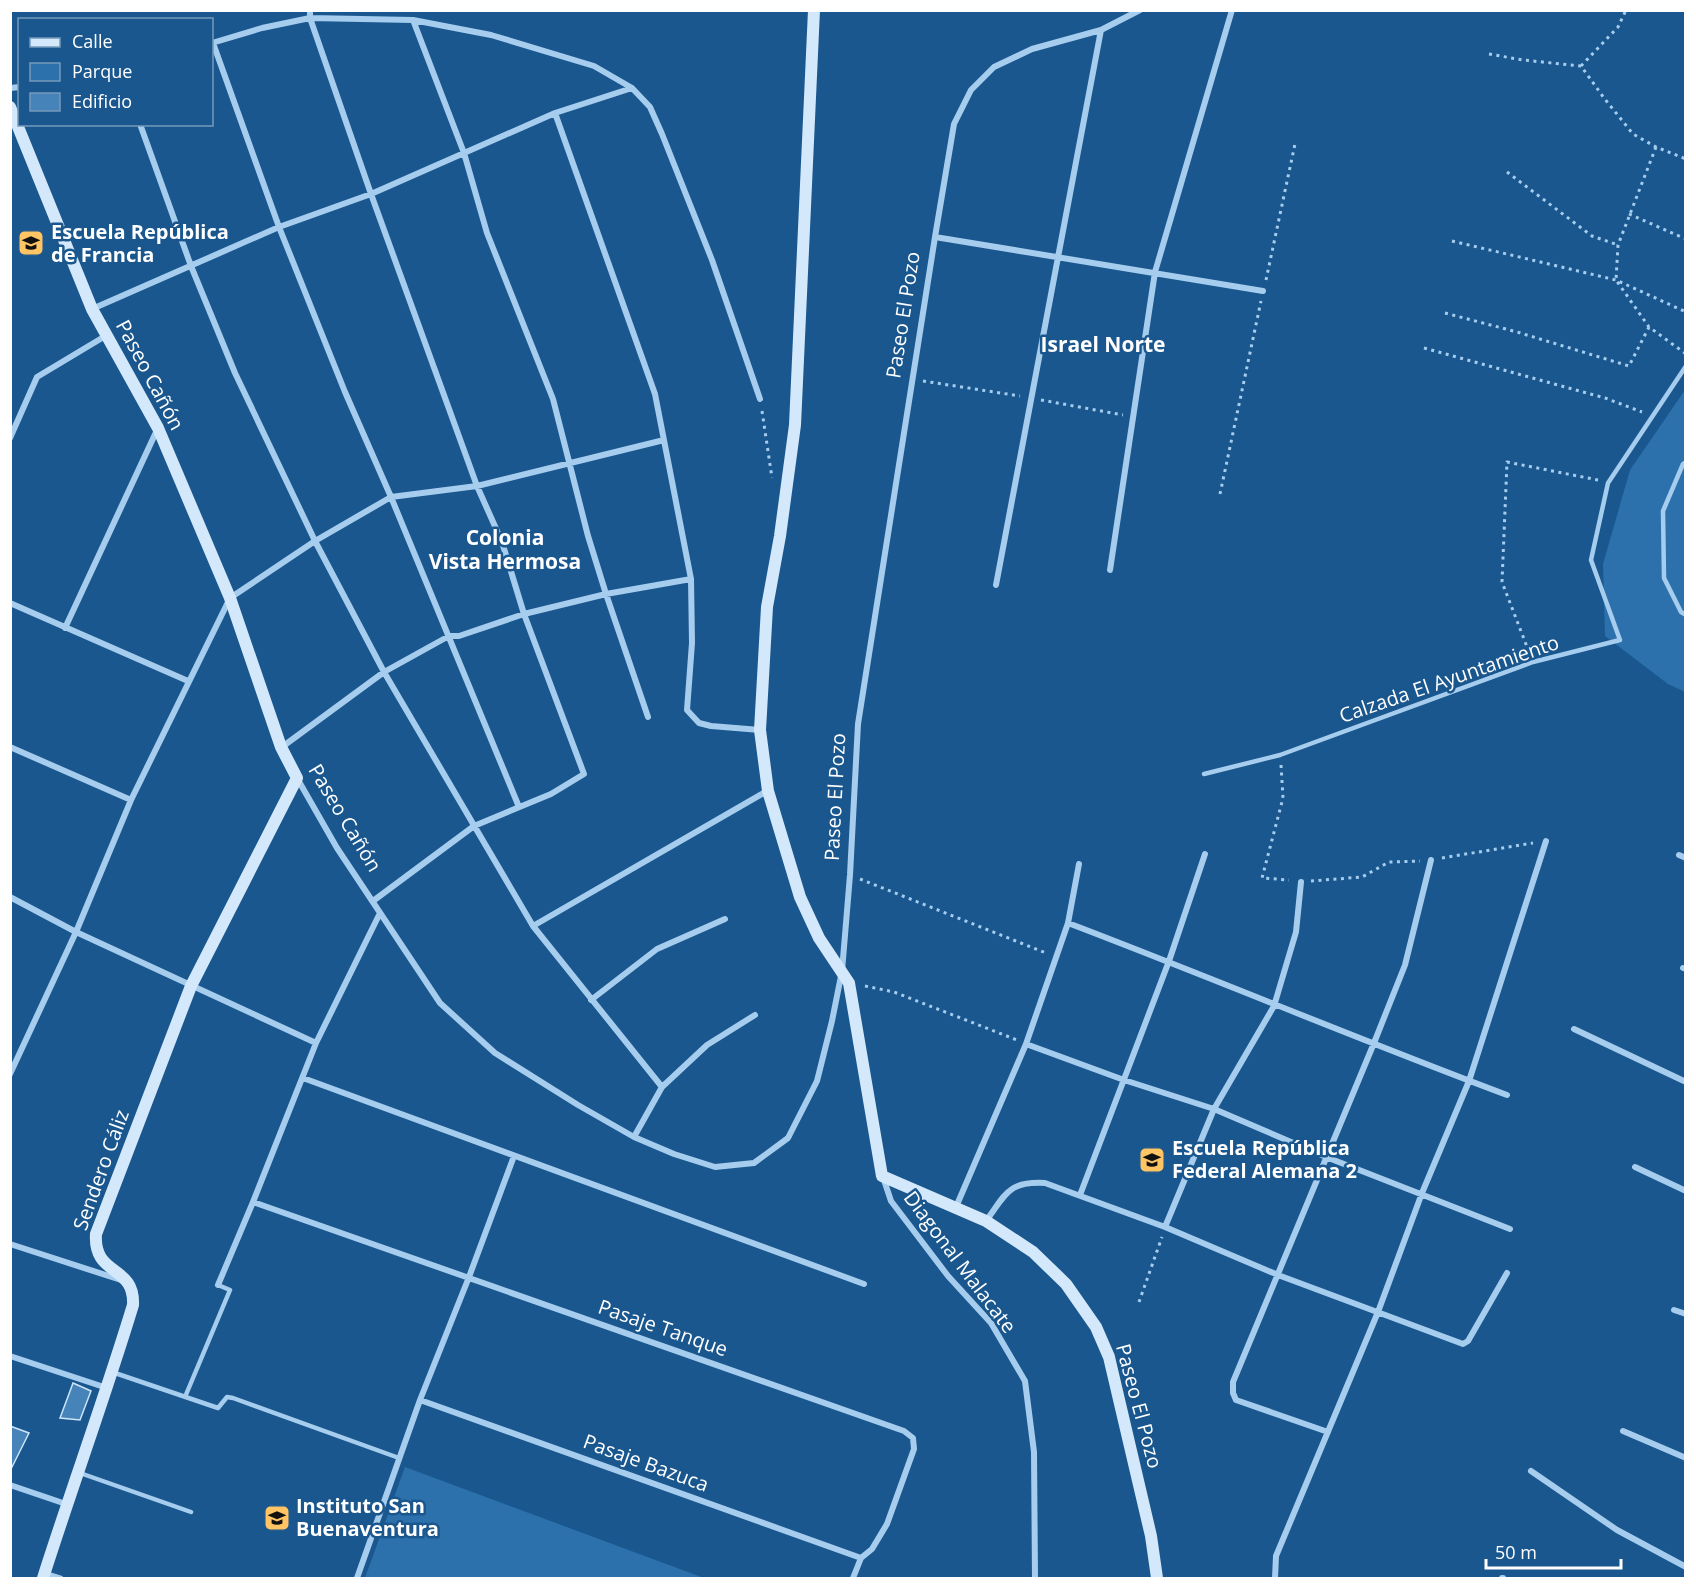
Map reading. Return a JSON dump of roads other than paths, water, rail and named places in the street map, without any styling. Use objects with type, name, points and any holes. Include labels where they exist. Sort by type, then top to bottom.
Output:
[{"type":"street","points":[[814,10],[795,425],[780,536],[767,607],[760,730],[768,791],[801,897],[819,938],[845,977]]},
{"type":"street","name":"Paseo El Pozo","points":[[1140,10],[1101,30],[1032,49],[994,67],[971,90],[954,124],[858,724],[845,977],[882,1176],[986,1221],[1033,1252],[1066,1284],[1096,1327],[1109,1358],[1151,1536],[1157,1578]]},
{"type":"street","points":[[1110,570],[1155,272],[1232,10]]},
{"type":"street","points":[[310,14],[371,194],[477,486],[502,542],[524,614],[584,774],[550,794],[474,826],[373,901]]},
{"type":"street","points":[[213,43],[310,14],[413,21],[491,35],[594,66],[632,88],[650,107],[662,134],[712,260],[760,399]]},
{"type":"street","points":[[413,21],[464,153],[487,233],[553,399],[606,594],[648,717]]},
{"type":"street","points":[[996,585],[1060,257],[1101,30]]},
{"type":"street","points":[[213,46],[279,226],[345,392],[391,497],[519,807]]},
{"type":"street","points":[[92,309],[279,226],[371,194],[555,113],[632,88]]},
{"type":"street","name":"Paseo Cañón","points":[[10,107],[92,309],[158,428],[230,598],[281,747],[337,848],[440,1003],[495,1053],[578,1105],[634,1137],[674,1154],[715,1167],[754,1163],[788,1138],[817,1081],[845,977]]},
{"type":"street","points":[[555,113],[655,394],[691,579],[692,643],[687,710],[699,723],[760,730]]},
{"type":"street","points":[[141,126],[190,266],[235,373],[315,541],[384,672],[533,926],[663,1087]]},
{"type":"street","points":[[935,237],[1263,291]]},
{"type":"street","points":[[10,438],[37,377],[107,335]]},
{"type":"street","points":[[65,628],[158,428]]},
{"type":"street","points":[[10,1074],[76,932],[131,800],[230,598],[315,541],[391,497],[477,486],[664,440]]},
{"type":"street","points":[[281,747],[384,672],[449,636],[459,636],[524,614],[606,594],[691,579]]},
{"type":"street","points":[[10,603],[188,681]]},
{"type":"street","points":[[10,747],[131,800]]},
{"type":"street","name":"Sendero Cáliz","points":[[130,1283],[100,1258],[95,1245],[96,1234],[192,986],[297,778]]},
{"type":"street","points":[[533,926],[768,791]]},
{"type":"street","points":[[1275,1578],[1276,1556],[1378,1312],[1422,1193],[1469,1081],[1546,841]]},
{"type":"street","points":[[1080,1195],[1169,961],[1204,854]]},
{"type":"street","points":[[1328,1432],[1236,1400],[1233,1393],[1233,1382],[1405,965],[1431,860]]},
{"type":"street","points":[[956,1207],[1026,1044],[1068,923],[1079,864]]},
{"type":"street","points":[[1165,1227],[1214,1108],[1274,1006],[1296,932],[1301,882]]},
{"type":"street","points":[[10,897],[76,932],[316,1043]]},
{"type":"street","points":[[218,1285],[316,1043],[380,913]]},
{"type":"street","points":[[591,1000],[657,950],[725,919]]},
{"type":"street","points":[[1068,923],[1169,961],[1274,1006],[1507,1095]]},
{"type":"street","points":[[634,1137],[663,1087],[707,1045],[755,1015]]},
{"type":"street","points":[[1574,1029],[1686,1082]]},
{"type":"street","points":[[1026,1044],[1124,1080],[1214,1108],[1326,1157],[1510,1228]]},
{"type":"street","points":[[303,1078],[864,1284]]},
{"type":"street","points":[[357,1578],[420,1400],[470,1277],[514,1156]]},
{"type":"street","points":[[1635,1167],[1686,1191]]},
{"type":"street","name":"Diagonal Malacate","points":[[882,1176],[891,1201],[948,1275],[991,1323],[1025,1381],[1034,1452],[1035,1578]]},
{"type":"street","points":[[986,1221],[1010,1188],[1029,1182],[1045,1183],[1165,1227],[1278,1275],[1463,1344],[1468,1341],[1507,1273]]},
{"type":"street","name":"Pasaje Tanque","points":[[253,1202],[904,1431],[913,1438],[914,1449],[909,1464],[887,1524],[872,1549],[861,1558],[854,1578]]},
{"type":"street","points":[[10,1244],[130,1283],[133,1293],[133,1305],[107,1388],[66,1504],[44,1576]]},
{"type":"street","points":[[1674,1310],[1686,1314]]},
{"type":"street","points":[[10,1356],[107,1388]]},
{"type":"street","name":"Pasaje Bazuca","points":[[420,1400],[861,1558]]},
{"type":"street","points":[[1623,1431],[1686,1458]]},
{"type":"street","points":[[1531,1471],[1617,1530],[1686,1567]]},
{"type":"street","points":[[10,1485],[66,1504]]},
{"type":"lane","name":"Calzada El Ayuntamiento","points":[[1204,774],[1280,754],[1533,662],[1620,640],[1591,560],[1608,483],[1686,366]]},
{"type":"lane","points":[[1686,462],[1683,464],[1663,511],[1664,578],[1681,612],[1686,615]]},
{"type":"lane","points":[[185,1397],[230,1290],[218,1285]]},
{"type":"lane","points":[[112,1372],[218,1408],[227,1397],[233,1398],[399,1458]]},
{"type":"lane","points":[[78,1472],[191,1512]]},
{"type":"lane","points":[[44,1576],[61,1578]]},
{"type":"place","name":"Escuela República de Francia","points":[[31,243]]},
{"type":"place","name":"Escuela República Federal Alemana 2","points":[[1152,1160]]},
{"type":"place","name":"Instituto San Buenaventura","points":[[277,1518]]},
{"type":"district","name":"Israel Norte","points":[[1103,345]]},
{"type":"district","name":"Colonia Vista Hermosa","points":[[505,550]]}]
